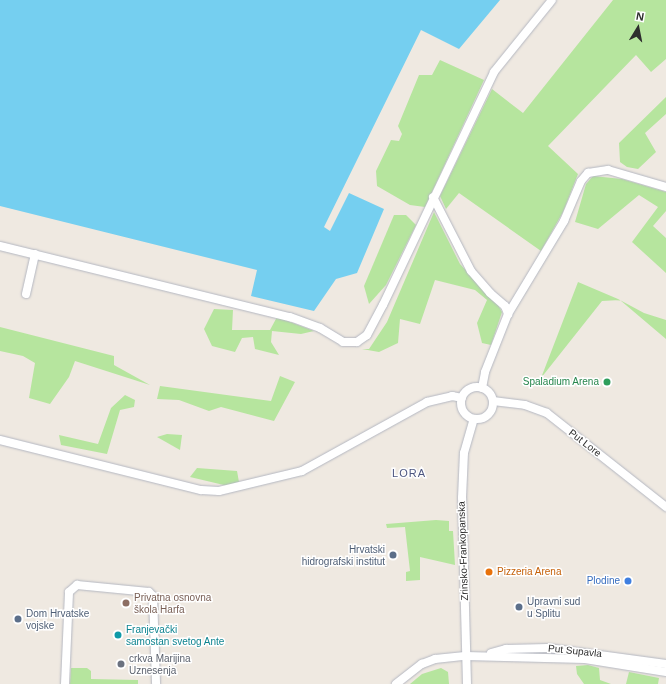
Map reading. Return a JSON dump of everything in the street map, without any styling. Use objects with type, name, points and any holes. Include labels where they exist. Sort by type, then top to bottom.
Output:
[{"type":"street","points":[[0,246],[290,317],[320,328],[343,342],[357,342],[367,335],[380,311],[433,197],[494,72],[552,0]]},
{"type":"street","points":[[482,388],[485,372],[508,314],[564,221],[581,181],[588,173],[608,170],[666,187]]},
{"type":"street","points":[[433,197],[472,271],[490,293],[505,306],[508,314]]},
{"type":"street","points":[[26,294],[35,254]]},
{"type":"street","points":[[472,388],[482,388],[490,393],[493,401],[488,415],[474,419],[462,409],[462,398],[472,388]]},
{"type":"street","points":[[0,440],[201,490],[219,491],[302,471],[427,402],[452,396],[462,398]]},
{"type":"street","name":"Put Lore","points":[[493,401],[525,405],[547,413],[666,508]]},
{"type":"street","name":"Zrinsko-Frankopanska","points":[[466,684],[462,498],[464,453],[474,419]]},
{"type":"street","points":[[65,684],[69,592],[77,585],[149,592],[154,596],[156,684]]},
{"type":"street","name":"Put Supavla","points":[[484,655],[506,649],[548,648],[666,664]]},
{"type":"street","name":"Put Supavla","points":[[396,684],[410,671],[431,660],[484,655],[585,659],[666,672]]},
{"type":"green space","points":[[613,0],[666,0],[666,59],[651,72],[636,55],[548,146],[578,174],[563,212],[541,251],[459,193],[446,209],[440,196],[492,89],[523,113]]},
{"type":"green space","points":[[440,60],[484,80],[425,207],[410,205],[377,186],[376,171],[391,140],[399,141],[402,134],[398,126],[419,75],[432,75]]},
{"type":"green space","points":[[666,97],[666,114],[645,133],[656,152],[638,169],[627,167],[620,162],[619,143]]},
{"type":"green space","points":[[593,176],[622,179],[666,192],[666,211],[653,226],[666,238],[666,273],[632,242],[658,207],[639,195],[598,229],[575,222],[586,184]]},
{"type":"green space","points":[[434,212],[460,264],[498,305],[502,312],[491,345],[482,343],[477,323],[487,300],[475,290],[435,280],[420,324],[400,319],[398,343],[379,352],[362,349],[369,349],[387,322]]},
{"type":"green space","points":[[394,215],[406,215],[416,225],[386,285],[369,304],[364,286]]},
{"type":"green space","points":[[578,282],[620,300],[602,301],[541,378]]},
{"type":"green space","points":[[620,300],[644,313],[666,320],[666,339]]},
{"type":"green space","points":[[214,309],[233,310],[232,330],[270,330],[277,317],[314,331],[301,334],[272,331],[271,342],[279,355],[255,349],[253,337],[242,338],[235,352],[212,346],[204,329]]},
{"type":"green space","points":[[0,327],[114,356],[114,365],[150,385],[75,361],[69,377],[50,404],[29,398],[35,363],[23,356],[0,351]]},
{"type":"green space","points":[[280,376],[295,382],[274,421],[221,407],[209,411],[179,400],[157,399],[160,386],[271,401]]},
{"type":"green space","points":[[125,395],[135,400],[134,407],[120,410],[107,454],[61,445],[59,435],[98,444],[111,408]]},
{"type":"green space","points":[[167,434],[182,435],[180,450],[157,437]]},
{"type":"green space","points":[[197,468],[237,471],[239,482],[228,486],[190,477]]},
{"type":"green space","points":[[436,520],[449,521],[449,531],[453,531],[455,565],[420,557],[420,580],[406,581],[406,572],[410,571],[405,527],[387,528],[386,524]]},
{"type":"green space","points":[[588,665],[599,668],[600,680],[611,684],[584,684],[577,674],[576,666]]},
{"type":"green space","points":[[71,668],[87,668],[91,671],[91,679],[138,680],[138,684],[70,684]]},
{"type":"green space","points":[[441,668],[448,672],[449,684],[410,684],[422,674]]},
{"type":"green space","points":[[629,672],[659,678],[658,684],[626,684]]},
{"type":"water","points":[[0,0],[500,0],[459,49],[421,30],[324,227],[330,231],[349,193],[384,209],[357,273],[336,279],[314,311],[251,296],[257,270],[0,206]]},
{"type":"place","name":"Spaladium Arena","points":[[607,382]]},
{"type":"place","name":"Hrvatski hidrografski institut","points":[[393,555]]},
{"type":"place","name":"Pizzeria Arena","points":[[489,572]]},
{"type":"place","name":"Plodine","points":[[628,581]]},
{"type":"place","name":"Privatna osnovna škola Harfa","points":[[126,603]]},
{"type":"place","name":"Upravni sud u Splitu","points":[[519,607]]},
{"type":"place","name":"Dom Hrvatske vojske","points":[[18,619]]},
{"type":"place","name":"Franjevački samostan svetog Ante","points":[[118,635]]},
{"type":"place","name":"crkva Marijina Uznesenja","points":[[121,664]]},
{"type":"district","name":"LORA","points":[[409,473]]}]
